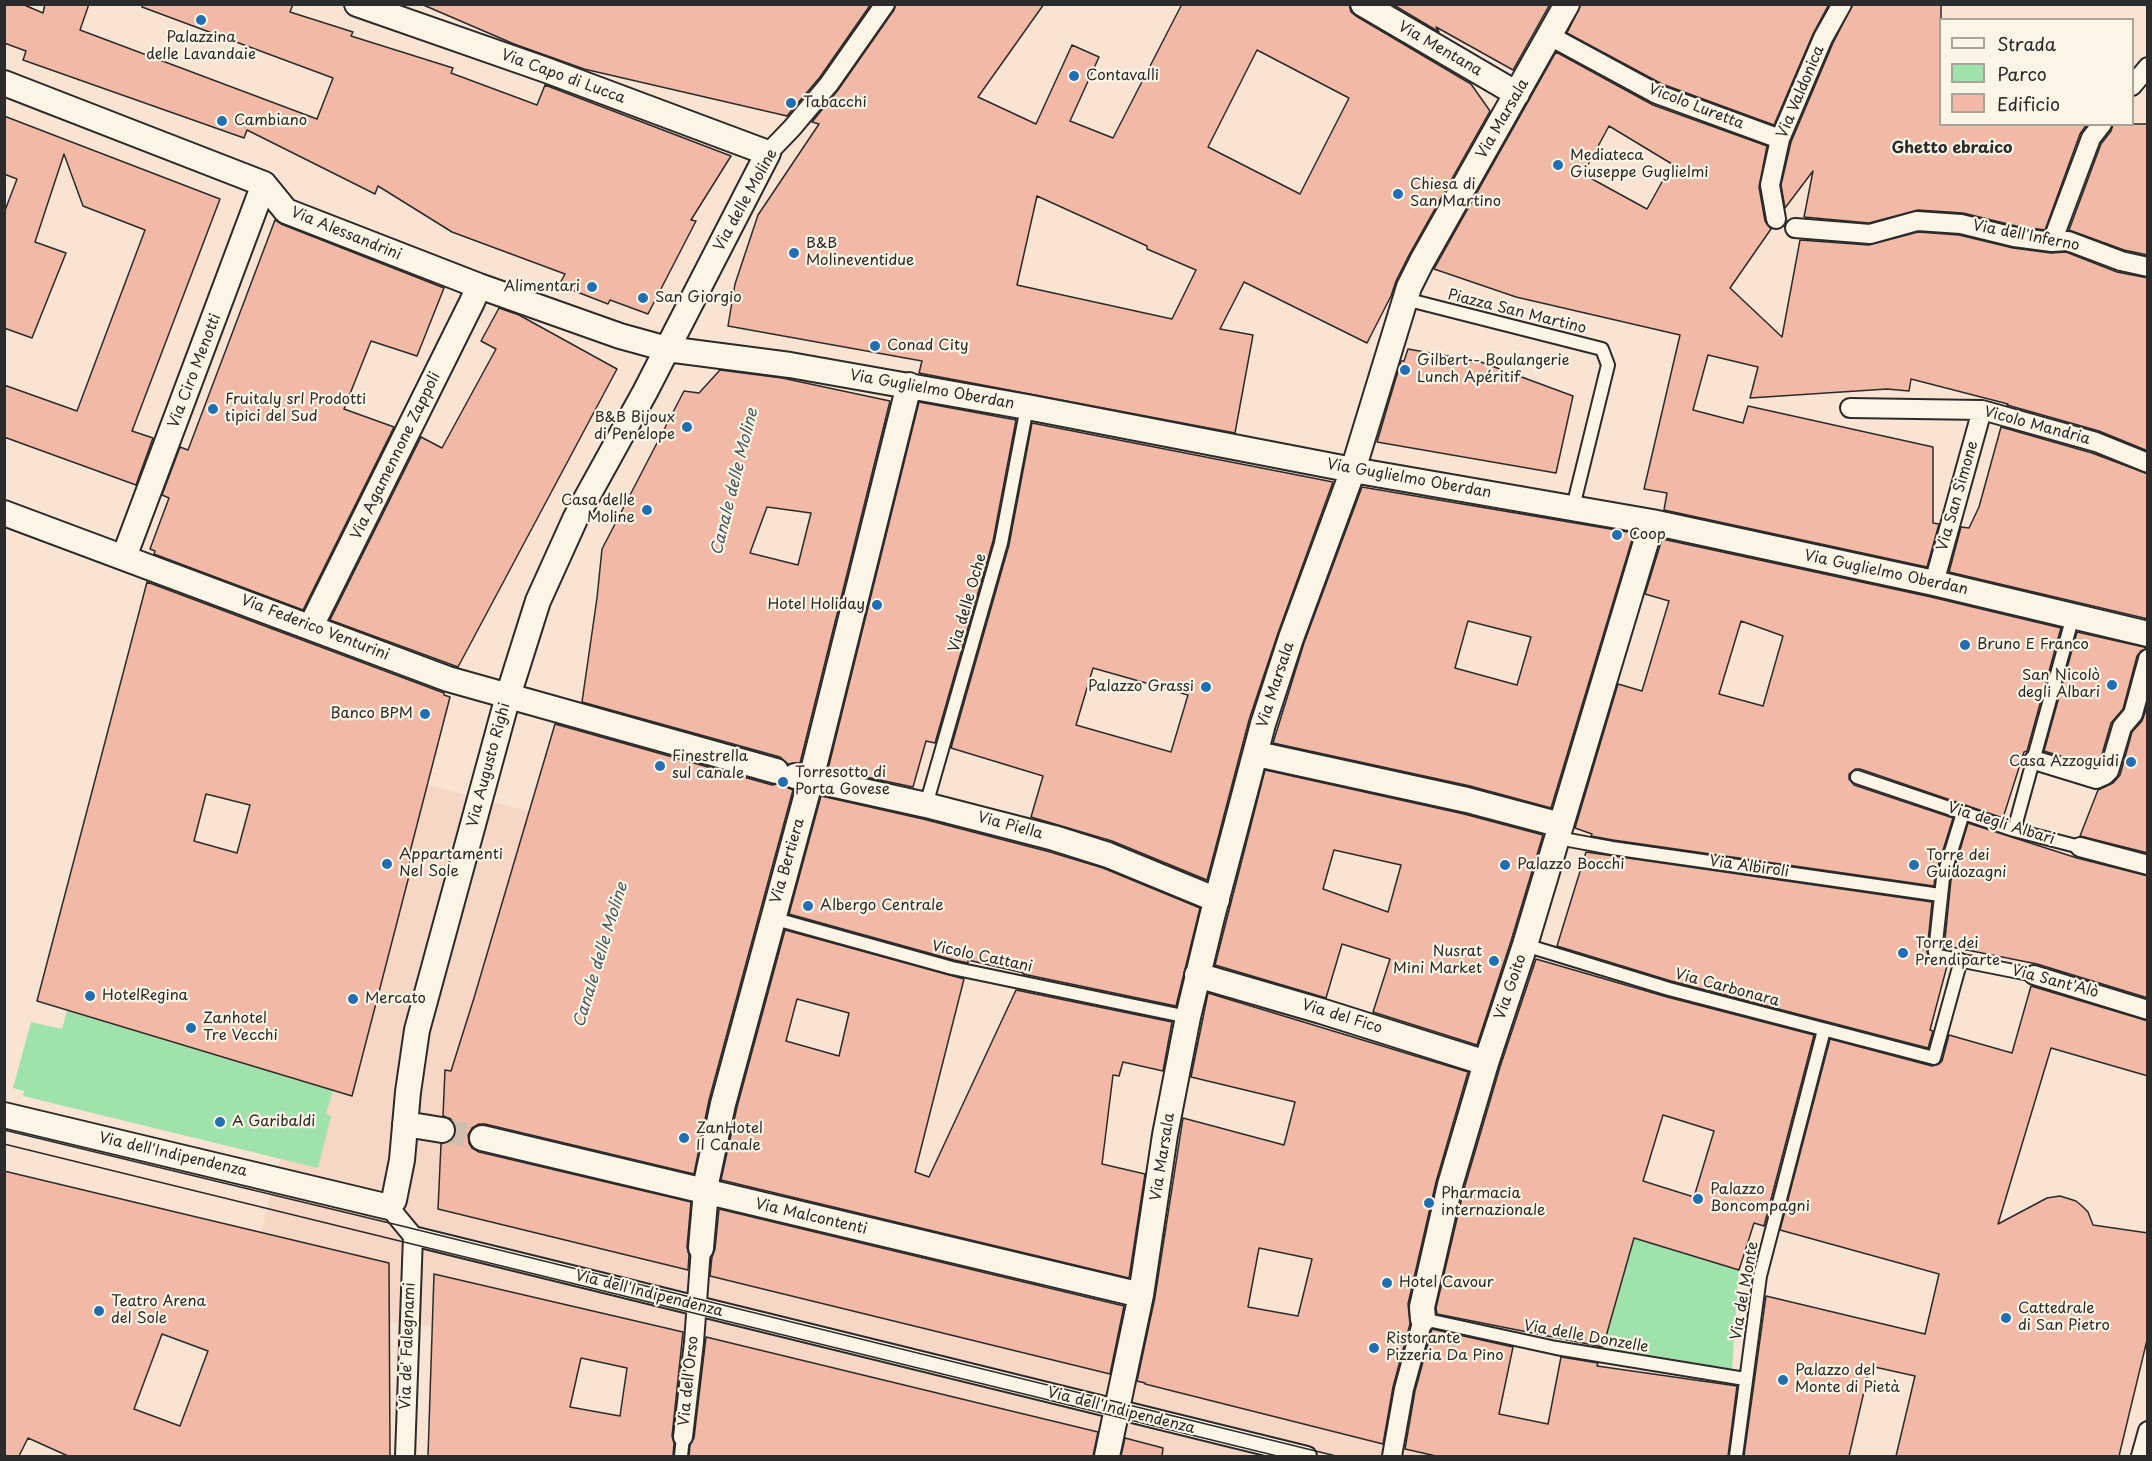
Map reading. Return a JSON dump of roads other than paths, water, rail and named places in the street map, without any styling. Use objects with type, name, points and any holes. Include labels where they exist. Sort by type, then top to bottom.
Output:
[{"type":"street","name":"Via Capo di Lucca","points":[[357,4],[546,69],[768,153]]},
{"type":"street","name":"Via delle Moline","points":[[666,349],[768,153],[829,84],[885,4]]},
{"type":"street","name":"Via Mentana","points":[[1363,4],[1517,94]]},
{"type":"street","name":"Via Marsala","points":[[1107,1456],[1141,1295],[1165,1135],[1188,1017],[1263,724],[1291,638],[1353,470],[1405,299],[1422,261],[1567,4]]},
{"type":"street","name":"Via Valdonica","points":[[1776,219],[1770,185],[1780,139],[1823,38],[1842,4]]},
{"type":"street","name":"Vicolo Luretta","points":[[1550,36],[1657,94],[1780,139]]},
{"type":"street","points":[[2134,85],[2148,67]]},
{"type":"street","name":"Via Alessandrini","points":[[4,83],[264,184],[286,211],[479,286],[620,336],[666,349]]},
{"type":"street","points":[[2052,242],[2091,138],[2100,126]]},
{"type":"street","name":"Via Ciro Menotti","points":[[124,556],[264,184]]},
{"type":"street","name":"Via dell'Inferno","points":[[1795,228],[1870,234],[1917,221],[1961,224],[2014,237],[2052,242],[2068,241],[2121,261],[2148,267]]},
{"type":"street","name":"Via Agamennone Zappoli","points":[[311,626],[479,286]]},
{"type":"street","name":"Via Guglielmo Oberdan","points":[[666,349],[790,364],[1353,470],[1652,522],[1934,583],[2148,634]]},
{"type":"street","name":"Via Augusto Righi","points":[[389,1207],[397,1189],[417,1030],[522,646],[556,559],[576,517],[666,349]]},
{"type":"street","name":"Via Bertiera","points":[[696,1306],[706,1192],[723,1104],[772,918],[794,775],[909,385]]},
{"type":"street","name":"Vicolo Mandria","points":[[1850,408],[1982,410],[2096,442],[2148,463]]},
{"type":"street","name":"Via San Simone","points":[[1934,583],[1982,410]]},
{"type":"street","name":"Via Federico Venturini","points":[[4,513],[448,679],[508,696]]},
{"type":"street","name":"Via Goito","points":[[1392,1456],[1404,1389],[1423,1319],[1422,1306],[1450,1185],[1486,1063],[1526,945],[1652,522]]},
{"type":"street","points":[[2034,760],[2096,779],[2105,775],[2109,771],[2122,727],[2133,714],[2148,659]]},
{"type":"street","name":"Via Piella","points":[[508,696],[794,775],[1010,825],[1108,855],[1217,900]]},
{"type":"street","name":"Via Albiroli","points":[[1257,754],[1467,800],[1560,832]]},
{"type":"street","name":"Via degli Albari","points":[[2080,847],[2148,865]]},
{"type":"street","name":"Via del Fico","points":[[1197,975],[1486,1063]]},
{"type":"street","name":"Via Sant'Alò","points":[[2034,975],[2148,1010]]},
{"type":"street","name":"Via dell'Indipendenza","points":[[4,1115],[389,1207]]},
{"type":"street","points":[[405,1124],[442,1130]]},
{"type":"street","name":"Via Malcontenti","points":[[482,1138],[1141,1295]]},
{"type":"street","points":[[389,1207],[413,1236]]},
{"type":"street","name":"Via dell'Indipendenza","points":[[413,1236],[1307,1456]]},
{"type":"street","name":"Via de' Falegnami","points":[[405,1456],[413,1236]]},
{"type":"street","name":"Via dell'Orso","points":[[683,1437],[696,1306]]},
{"type":"street","points":[[2141,1456],[2148,1431]]},
{"type":"lane","name":"Piazza San Martino","points":[[1405,299],[1602,350],[1608,365],[1573,507]]},
{"type":"lane","name":"Via delle Oche","points":[[926,805],[1001,543],[1027,407]]},
{"type":"lane","points":[[2014,830],[2073,615]]},
{"type":"lane","name":"Via degli Albari","points":[[1857,777],[2014,830],[2080,847]]},
{"type":"lane","points":[[1940,895],[1963,813]]},
{"type":"lane","name":"Via Albiroli","points":[[1560,832],[1612,848],[1940,895]]},
{"type":"lane","name":"Via Sant'Alò","points":[[1940,895],[1935,952],[1938,956],[2034,975]]},
{"type":"lane","name":"Vicolo Cattani","points":[[772,918],[952,968],[1188,1017]]},
{"type":"lane","name":"Via Carbonara","points":[[1526,945],[1669,989],[1934,1059],[1961,960]]},
{"type":"lane","name":"Via del Monte","points":[[1736,1456],[1760,1276],[1824,1030]]},
{"type":"lane","name":"Via delle Donzelle","points":[[1423,1319],[1556,1348],[1745,1379]]},
{"type":"lane","name":"Via dell'Orso","points":[[681,1456],[683,1437]]},
{"type":"tunnel","points":[[442,1130],[482,1138]]},
{"type":"tram line","points":[[4,1130],[1336,1456]]},
{"type":"tram line","points":[[4,1144],[1277,1456]]},
{"type":"place","name":"Palazzina delle Lavandaie","points":[[201,20]]},
{"type":"place","name":"Contavalli","points":[[1074,76]]},
{"type":"place","name":"Tabacchi","points":[[791,103]]},
{"type":"place","name":"Cambiano","points":[[222,121]]},
{"type":"place","name":"Mediateca Giuseppe Guglielmi","points":[[1558,165]]},
{"type":"place","name":"Chiesa di San Martino","points":[[1398,194]]},
{"type":"place","name":"B&B Molineventidue","points":[[794,253]]},
{"type":"place","name":"Alimentari","points":[[592,287]]},
{"type":"place","name":"San Giorgio","points":[[643,298]]},
{"type":"place","name":"Conad City","points":[[875,346]]},
{"type":"place","name":"Gilbert - Boulangerie Lunch Apéritif","points":[[1405,370]]},
{"type":"place","name":"Fruitaly srl Prodotti tipici del Sud","points":[[213,409]]},
{"type":"place","name":"B&B Bijoux di Penelope","points":[[687,427]]},
{"type":"place","name":"Casa delle Moline","points":[[647,510]]},
{"type":"place","name":"Coop","points":[[1617,535]]},
{"type":"place","name":"Hotel Holiday","points":[[877,605]]},
{"type":"place","name":"Bruno E Franco","points":[[1965,645]]},
{"type":"place","name":"San Nicolò degli Albari","points":[[2112,685]]},
{"type":"place","name":"Palazzo Grassi","points":[[1206,687]]},
{"type":"place","name":"Banco BPM","points":[[425,714]]},
{"type":"place","name":"Casa Azzoguidi","points":[[2131,762]]},
{"type":"place","name":"Finestrella sul canale","points":[[660,766]]},
{"type":"place","name":"Torresotto di Porta Govese","points":[[783,782]]},
{"type":"place","name":"Appartamenti Nel Sole","points":[[387,864]]},
{"type":"place","name":"Palazzo Bocchi","points":[[1505,865]]},
{"type":"place","name":"Torre dei Guidozagni","points":[[1914,865]]},
{"type":"place","name":"Albergo Centrale","points":[[808,906]]},
{"type":"place","name":"Torre dei Prendiparte","points":[[1903,953]]},
{"type":"place","name":"Nusrat Mini Market","points":[[1494,961]]},
{"type":"place","name":"HotelRegina","points":[[90,996]]},
{"type":"place","name":"Mercato","points":[[353,999]]},
{"type":"place","name":"Zanhotel Tre Vecchi","points":[[191,1028]]},
{"type":"place","name":"A Garibaldi","points":[[220,1122]]},
{"type":"place","name":"ZanHotel Il Canale","points":[[684,1138]]},
{"type":"place","name":"Palazzo Boncompagni","points":[[1698,1199]]},
{"type":"place","name":"Pharmacia internazionale","points":[[1429,1203]]},
{"type":"place","name":"Hotel Cavour","points":[[1387,1283]]},
{"type":"place","name":"Teatro Arena del Sole","points":[[99,1311]]},
{"type":"place","name":"Cattedrale di San Pietro","points":[[2006,1318]]},
{"type":"place","name":"Ristorante Pizzeria Da Pino","points":[[1374,1348]]},
{"type":"place","name":"Palazzo del Monte di Pietà","points":[[1783,1380]]},
{"type":"district","name":"Ghetto ebraico","points":[[1952,149]]},
{"type":"water label","name":"Canale delle Moline","points":[[735,482]]},
{"type":"water label","name":"Canale delle Moline","points":[[601,955]]}]
